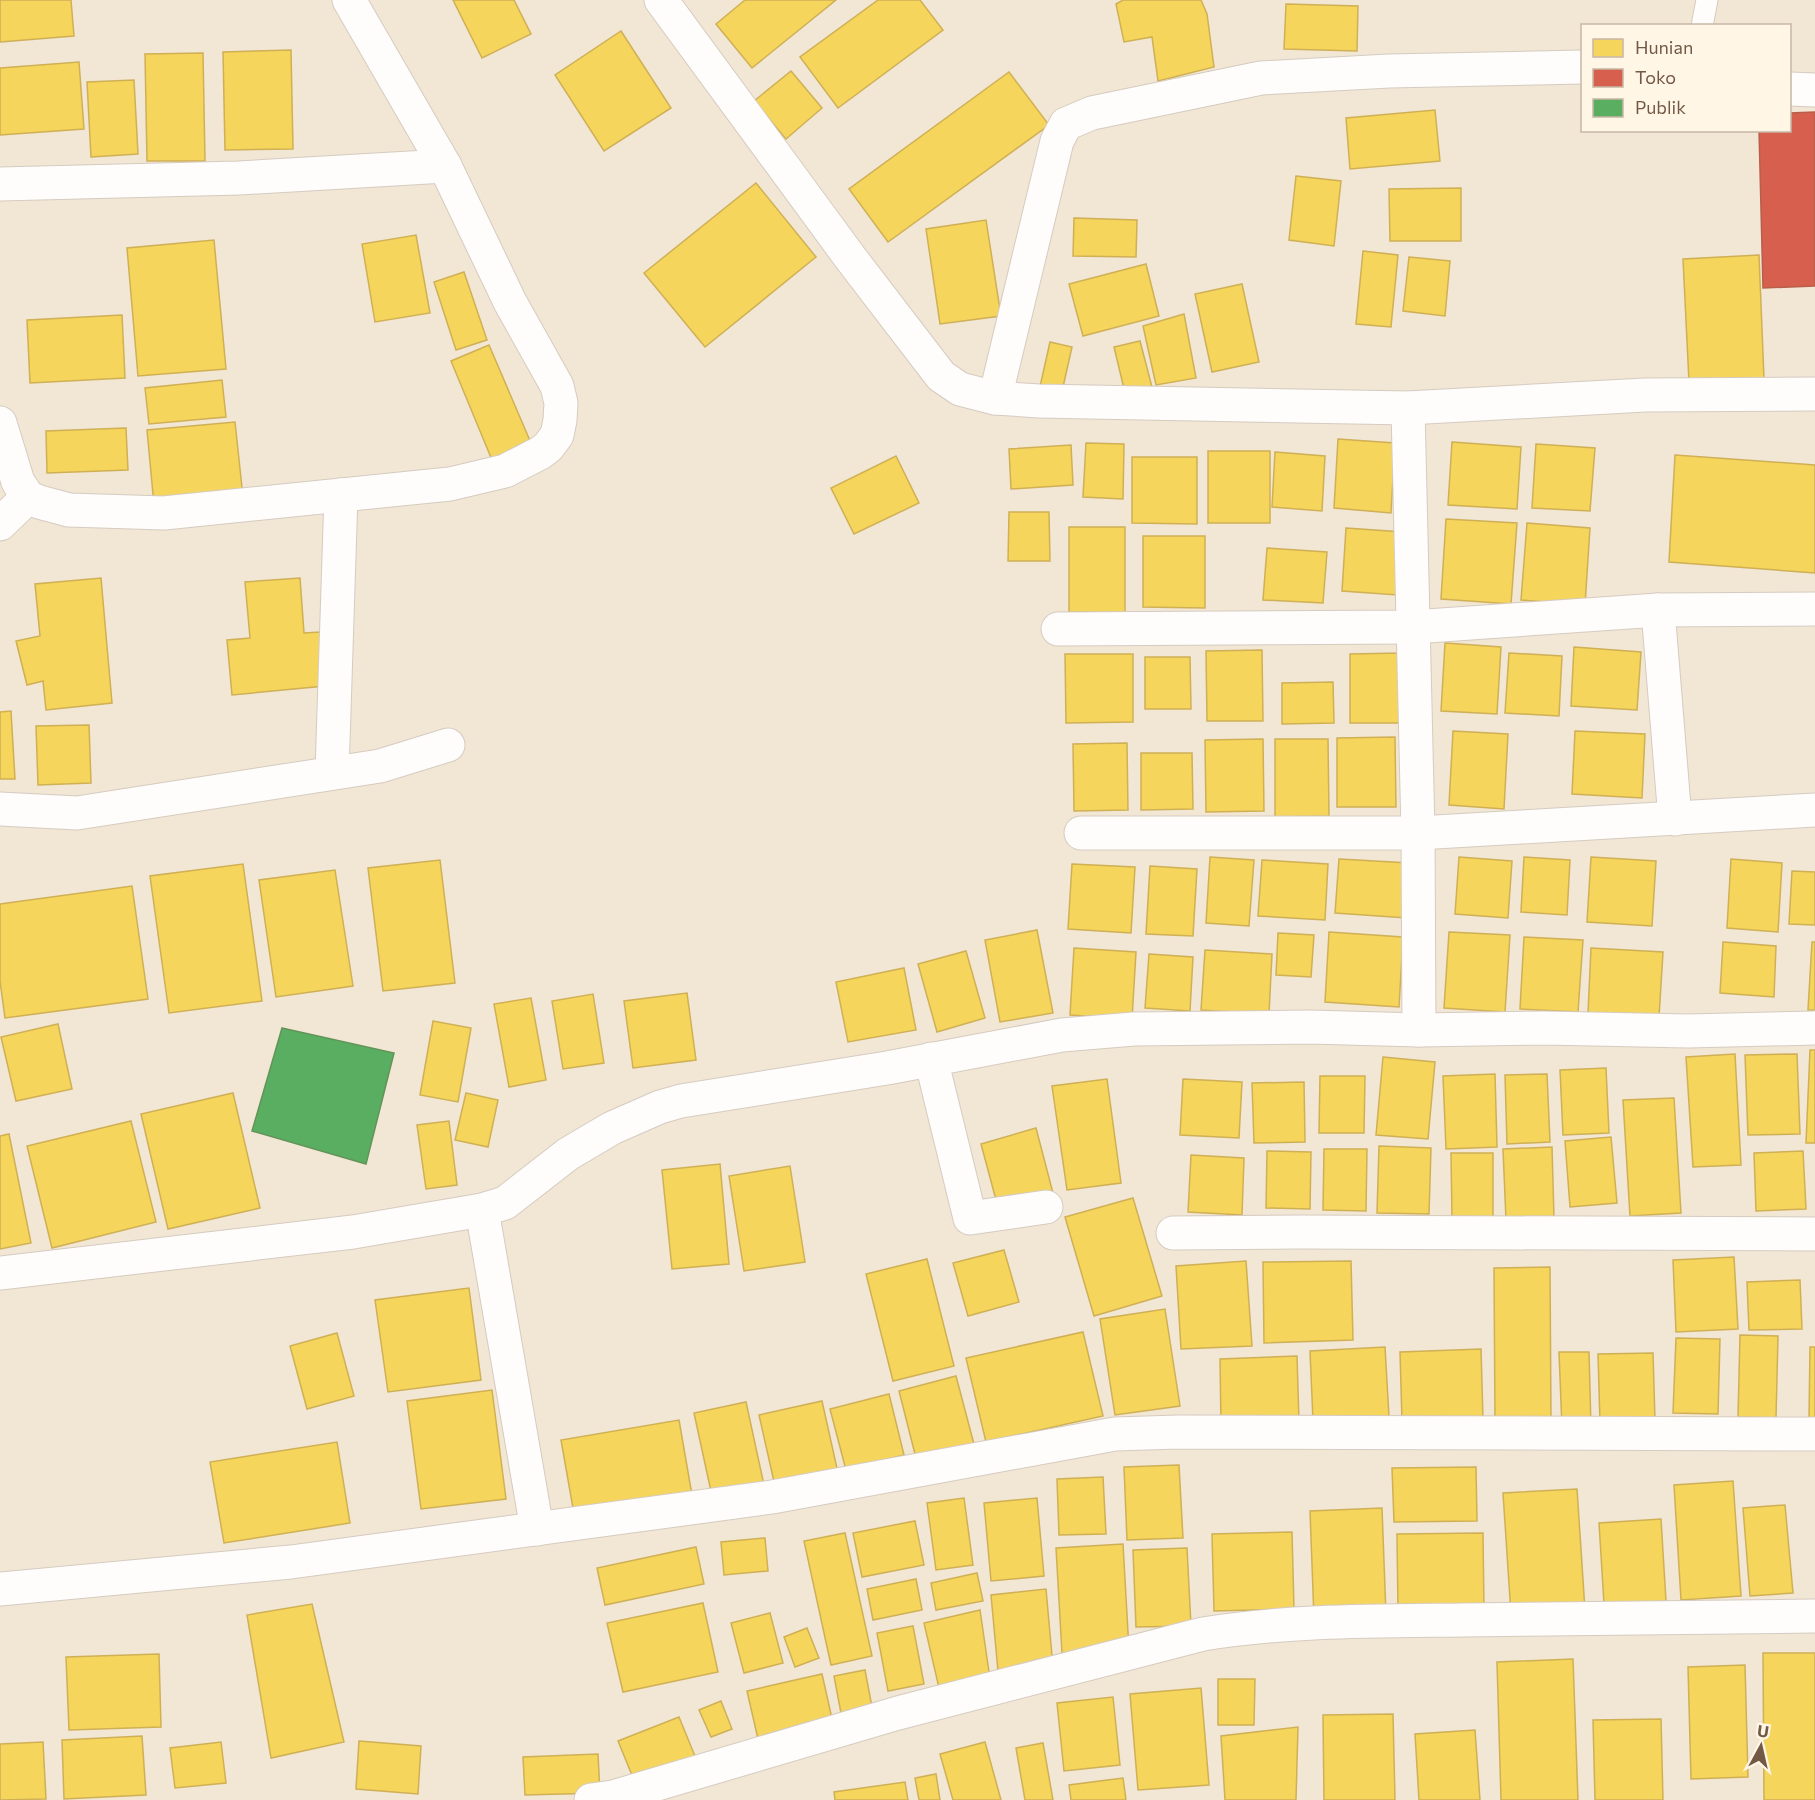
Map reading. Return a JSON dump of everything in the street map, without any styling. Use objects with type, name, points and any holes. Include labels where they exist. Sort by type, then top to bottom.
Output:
[{"type":"street","points":[[0,423],[18,482],[28,497],[69,510],[164,513],[450,484],[505,471],[540,453],[557,435],[561,403],[557,386],[510,302],[445,166],[349,0]]},
{"type":"street","points":[[661,0],[852,260],[941,376],[960,389],[996,398],[1407,408],[1645,395],[1815,394]]},
{"type":"street","points":[[996,398],[1057,141],[1066,124],[1092,113],[1261,78],[1389,71],[1581,66]]},
{"type":"street","points":[[1791,89],[1815,90]]},
{"type":"street","points":[[0,184],[239,178],[445,166]]},
{"type":"street","points":[[1407,408],[1418,833],[1419,1030]]},
{"type":"street","points":[[332,773],[341,495]]},
{"type":"street","points":[[0,524],[28,497]]},
{"type":"street","points":[[1058,629],[1413,627],[1658,610],[1815,609]]},
{"type":"street","points":[[1658,610],[1675,819]]},
{"type":"street","points":[[0,809],[77,813],[380,766],[448,745]]},
{"type":"street","points":[[1081,833],[1418,833],[1815,810]]},
{"type":"street","points":[[0,1273],[353,1232],[482,1210],[505,1203],[581,1145],[612,1128],[660,1107],[681,1101],[807,1082],[1062,1035],[1134,1029],[1310,1027],[1419,1030],[1544,1028],[1688,1031],[1815,1028]]},
{"type":"street","points":[[931,1059],[970,1218],[1046,1207]]},
{"type":"street","points":[[482,1210],[537,1528]]},
{"type":"street","points":[[1173,1233],[1815,1234]]},
{"type":"street","points":[[0,1589],[291,1562],[772,1497],[1115,1434],[1178,1432],[1815,1434]]},
{"type":"street","points":[[591,1800],[613,1797],[898,1713],[1191,1637],[1238,1628],[1385,1621],[1815,1616]]},
{"type":"lane","points":[[1702,24],[1707,0]]},
{"type":"shaded area","points":[[0,0],[1815,0],[1815,1800],[0,1800]]},
{"type":"building: Hunian","points":[[0,0],[71,0],[74,36],[0,42]]},
{"type":"building: Hunian","points":[[453,0],[514,0],[531,34],[482,58]]},
{"type":"building: Hunian","points":[[745,0],[836,0],[752,68],[716,24]]},
{"type":"building: Hunian","points":[[878,0],[920,0],[943,30],[838,108],[800,57]]},
{"type":"building: Hunian","points":[[1123,0],[1201,0],[1207,14],[1214,67],[1158,81],[1152,37],[1124,42],[1116,4]]},
{"type":"building: Hunian","points":[[1286,4],[1358,6],[1357,51],[1284,49]]},
{"type":"building: Hunian","points":[[621,31],[671,108],[604,151],[555,75]]},
{"type":"building: Hunian","points":[[291,50],[293,149],[225,150],[223,52]]},
{"type":"building: Hunian","points":[[203,53],[205,161],[147,161],[145,54]]},
{"type":"building: Hunian","points":[[79,62],[84,129],[0,135],[0,68]]},
{"type":"building: Hunian","points":[[791,71],[822,108],[786,139],[754,101]]},
{"type":"building: Hunian","points":[[1009,72],[1049,125],[888,242],[849,189]]},
{"type":"building: Hunian","points":[[134,80],[138,154],[91,157],[87,82]]},
{"type":"building: Hunian","points":[[1435,110],[1440,161],[1350,169],[1346,118]]},
{"type":"building: Hunian","points":[[1296,176],[1341,181],[1334,246],[1289,240]]},
{"type":"building: Hunian","points":[[756,183],[816,257],[705,347],[644,273]]},
{"type":"building: Hunian","points":[[1461,188],[1461,241],[1390,241],[1389,189]]},
{"type":"building: Hunian","points":[[1074,218],[1137,220],[1136,257],[1073,256]]},
{"type":"building: Hunian","points":[[986,220],[1001,316],[940,324],[926,229]]},
{"type":"building: Hunian","points":[[416,235],[430,313],[375,322],[362,244]]},
{"type":"building: Hunian","points":[[214,240],[226,369],[138,376],[127,248]]},
{"type":"building: Hunian","points":[[1363,251],[1398,255],[1391,327],[1356,324]]},
{"type":"building: Hunian","points":[[1759,255],[1764,379],[1689,382],[1683,259]]},
{"type":"building: Hunian","points":[[1409,257],[1450,261],[1445,316],[1403,311]]},
{"type":"building: Hunian","points":[[1146,264],[1159,316],[1083,336],[1069,284]]},
{"type":"building: Hunian","points":[[464,272],[487,340],[456,350],[434,282]]},
{"type":"building: Hunian","points":[[1242,284],[1259,362],[1212,372],[1195,294]]},
{"type":"building: Hunian","points":[[1184,314],[1196,378],[1156,385],[1143,326]]},
{"type":"building: Hunian","points":[[122,315],[125,378],[30,383],[27,320]]},
{"type":"building: Hunian","points":[[1140,341],[1153,391],[1126,397],[1114,347]]},
{"type":"building: Hunian","points":[[1050,342],[1072,347],[1061,396],[1039,391]]},
{"type":"building: Hunian","points":[[489,345],[531,443],[492,460],[451,361]]},
{"type":"building: Hunian","points":[[222,380],[226,417],[149,424],[145,388]]},
{"type":"building: Hunian","points":[[235,422],[243,497],[154,505],[147,430]]},
{"type":"building: Hunian","points":[[126,428],[128,470],[47,473],[46,431]]},
{"type":"building: Hunian","points":[[1338,439],[1395,443],[1391,513],[1334,508]]},
{"type":"building: Hunian","points":[[1452,442],[1521,447],[1517,509],[1448,505]]},
{"type":"building: Hunian","points":[[1086,443],[1124,444],[1123,499],[1083,497]]},
{"type":"building: Hunian","points":[[1536,444],[1595,448],[1590,511],[1532,508]]},
{"type":"building: Hunian","points":[[1071,445],[1073,485],[1011,489],[1009,449]]},
{"type":"building: Hunian","points":[[1208,451],[1270,451],[1270,523],[1208,523]]},
{"type":"building: Hunian","points":[[1275,452],[1325,456],[1322,511],[1272,507]]},
{"type":"building: Hunian","points":[[1675,455],[1815,465],[1815,573],[1669,562]]},
{"type":"building: Hunian","points":[[896,456],[919,503],[854,534],[831,488]]},
{"type":"building: Hunian","points":[[1132,457],[1197,457],[1197,524],[1132,523]]},
{"type":"building: Hunian","points":[[1009,512],[1049,512],[1050,561],[1008,561]]},
{"type":"building: Hunian","points":[[1446,519],[1517,523],[1511,604],[1441,599]]},
{"type":"building: Hunian","points":[[1527,523],[1590,528],[1585,605],[1521,600]]},
{"type":"building: Hunian","points":[[1069,527],[1125,527],[1125,613],[1069,612]]},
{"type":"building: Hunian","points":[[1346,528],[1403,532],[1398,595],[1342,591]]},
{"type":"building: Hunian","points":[[1143,536],[1205,536],[1205,608],[1143,607]]},
{"type":"building: Hunian","points":[[1267,548],[1327,552],[1323,603],[1263,600]]},
{"type":"building: Hunian","points":[[101,578],[112,703],[46,710],[43,681],[27,685],[16,641],[40,636],[35,584]]},
{"type":"building: Hunian","points":[[300,578],[304,633],[320,632],[325,686],[232,695],[227,640],[250,638],[245,582]]},
{"type":"building: Hunian","points":[[1445,643],[1501,647],[1497,714],[1441,711]]},
{"type":"building: Hunian","points":[[1574,647],[1641,652],[1637,710],[1571,706]]},
{"type":"building: Hunian","points":[[1262,650],[1263,721],[1207,721],[1206,651]]},
{"type":"building: Hunian","points":[[1403,653],[1404,723],[1350,723],[1350,654]]},
{"type":"building: Hunian","points":[[1509,653],[1562,656],[1559,716],[1505,713]]},
{"type":"building: Hunian","points":[[1065,654],[1133,654],[1133,722],[1066,723]]},
{"type":"building: Hunian","points":[[1145,657],[1190,657],[1191,709],[1145,709]]},
{"type":"building: Hunian","points":[[1333,682],[1334,723],[1282,724],[1282,683]]},
{"type":"building: Hunian","points":[[11,711],[15,779],[0,779],[0,712]]},
{"type":"building: Hunian","points":[[89,725],[91,783],[38,785],[36,726]]},
{"type":"building: Hunian","points":[[1453,731],[1508,734],[1504,809],[1449,805]]},
{"type":"building: Hunian","points":[[1575,731],[1645,734],[1642,798],[1572,794]]},
{"type":"building: Hunian","points":[[1395,737],[1396,807],[1337,807],[1337,738]]},
{"type":"building: Hunian","points":[[1263,739],[1264,811],[1206,812],[1205,740]]},
{"type":"building: Hunian","points":[[1275,739],[1328,739],[1329,816],[1275,817]]},
{"type":"building: Hunian","points":[[1127,743],[1128,810],[1074,811],[1073,744]]},
{"type":"building: Hunian","points":[[1141,753],[1192,753],[1193,809],[1141,810]]},
{"type":"building: Hunian","points":[[1210,857],[1254,860],[1249,926],[1206,923]]},
{"type":"building: Hunian","points":[[1459,857],[1512,861],[1508,918],[1455,914]]},
{"type":"building: Hunian","points":[[1524,857],[1570,860],[1567,915],[1521,912]]},
{"type":"building: Hunian","points":[[1591,857],[1656,861],[1652,926],[1587,922]]},
{"type":"building: Hunian","points":[[1339,859],[1410,863],[1407,918],[1335,913]]},
{"type":"building: Hunian","points":[[1731,859],[1782,863],[1778,932],[1727,928]]},
{"type":"building: Hunian","points":[[440,860],[455,983],[383,991],[368,868]]},
{"type":"building: Hunian","points":[[1262,860],[1328,864],[1325,920],[1258,916]]},
{"type":"building: Hunian","points":[[243,864],[262,1001],[169,1013],[150,876]]},
{"type":"building: Hunian","points":[[1072,864],[1135,867],[1131,933],[1068,929]]},
{"type":"building: Hunian","points":[[1150,866],[1197,869],[1193,936],[1146,934]]},
{"type":"building: Hunian","points":[[335,870],[353,986],[276,997],[259,880]]},
{"type":"building: Hunian","points":[[1792,871],[1815,872],[1815,925],[1789,924]]},
{"type":"building: Hunian","points":[[132,886],[148,999],[5,1018],[0,981],[0,904]]},
{"type":"building: Hunian","points":[[1037,930],[1053,1013],[1000,1022],[985,940]]},
{"type":"building: Hunian","points":[[1329,932],[1403,937],[1399,1007],[1325,1002]]},
{"type":"building: Hunian","points":[[1449,932],[1510,935],[1505,1012],[1444,1008]]},
{"type":"building: Hunian","points":[[1278,933],[1314,935],[1311,977],[1276,975]]},
{"type":"building: Hunian","points":[[1524,937],[1583,940],[1578,1012],[1520,1009]]},
{"type":"building: Hunian","points":[[1723,942],[1776,946],[1774,997],[1720,993]]},
{"type":"building: Hunian","points":[[1812,942],[1815,942],[1815,1010],[1808,1010]]},
{"type":"building: Hunian","points":[[1074,948],[1136,952],[1132,1019],[1070,1015]]},
{"type":"building: Hunian","points":[[1591,948],[1663,952],[1659,1017],[1588,1013]]},
{"type":"building: Hunian","points":[[1205,950],[1272,954],[1269,1014],[1201,1010]]},
{"type":"building: Hunian","points":[[966,951],[985,1018],[937,1032],[918,964]]},
{"type":"building: Hunian","points":[[1149,954],[1193,957],[1190,1011],[1145,1008]]},
{"type":"building: Hunian","points":[[904,968],[916,1030],[848,1042],[836,982]]},
{"type":"building: Hunian","points":[[687,993],[696,1060],[633,1068],[624,1001]]},
{"type":"building: Hunian","points":[[593,994],[604,1063],[563,1069],[552,1001]]},
{"type":"building: Hunian","points":[[531,998],[546,1080],[509,1087],[494,1004]]},
{"type":"building: Hunian","points":[[433,1021],[471,1028],[458,1102],[420,1095]]},
{"type":"building: Hunian","points":[[58,1024],[72,1089],[16,1101],[1,1037]]},
{"type":"building: Hunian","points":[[1810,1050],[1815,1050],[1815,1143],[1806,1143]]},
{"type":"building: Hunian","points":[[1735,1054],[1741,1165],[1693,1167],[1686,1057]]},
{"type":"building: Hunian","points":[[1797,1054],[1800,1134],[1748,1135],[1745,1055]]},
{"type":"building: Hunian","points":[[1383,1057],[1435,1062],[1428,1139],[1376,1135]]},
{"type":"building: Hunian","points":[[1606,1068],[1609,1133],[1563,1135],[1560,1070]]},
{"type":"building: Hunian","points":[[1495,1074],[1497,1147],[1446,1149],[1443,1076]]},
{"type":"building: Hunian","points":[[1547,1074],[1550,1142],[1507,1144],[1505,1075]]},
{"type":"building: Hunian","points":[[1320,1076],[1365,1076],[1364,1133],[1319,1133]]},
{"type":"building: Hunian","points":[[1107,1079],[1121,1183],[1067,1190],[1052,1086]]},
{"type":"building: Hunian","points":[[1183,1079],[1242,1082],[1239,1138],[1180,1135]]},
{"type":"building: Hunian","points":[[1304,1082],[1305,1142],[1254,1143],[1252,1083]]},
{"type":"building: Hunian","points":[[233,1093],[260,1208],[168,1229],[141,1114]]},
{"type":"building: Hunian","points":[[466,1093],[498,1100],[488,1147],[455,1140]]},
{"type":"building: Hunian","points":[[1674,1098],[1681,1213],[1630,1216],[1623,1100]]},
{"type":"building: Hunian","points":[[131,1121],[156,1222],[52,1248],[27,1146]]},
{"type":"building: Hunian","points":[[449,1121],[457,1185],[426,1189],[417,1125]]},
{"type":"building: Hunian","points":[[1036,1128],[1054,1197],[999,1211],[981,1144]]},
{"type":"building: Hunian","points":[[9,1134],[31,1243],[0,1249],[0,1136]]},
{"type":"building: Hunian","points":[[1611,1137],[1617,1203],[1570,1207],[1565,1141]]},
{"type":"building: Hunian","points":[[1379,1146],[1431,1148],[1429,1214],[1377,1213]]},
{"type":"building: Hunian","points":[[1552,1147],[1554,1218],[1506,1220],[1503,1149]]},
{"type":"building: Hunian","points":[[1324,1149],[1367,1149],[1366,1211],[1323,1210]]},
{"type":"building: Hunian","points":[[1267,1151],[1311,1152],[1310,1209],[1266,1208]]},
{"type":"building: Hunian","points":[[1803,1151],[1806,1209],[1756,1211],[1754,1153]]},
{"type":"building: Hunian","points":[[1451,1153],[1493,1153],[1493,1219],[1452,1219]]},
{"type":"building: Hunian","points":[[1191,1155],[1244,1158],[1242,1215],[1188,1212]]},
{"type":"building: Hunian","points":[[720,1164],[729,1264],[672,1269],[662,1170]]},
{"type":"building: Hunian","points":[[790,1166],[805,1262],[744,1271],[729,1176]]},
{"type":"building: Hunian","points":[[1133,1198],[1162,1296],[1094,1316],[1065,1217]]},
{"type":"building: Hunian","points":[[1004,1250],[1019,1302],[968,1316],[953,1263]]},
{"type":"building: Hunian","points":[[1734,1257],[1738,1329],[1676,1332],[1673,1260]]},
{"type":"building: Hunian","points":[[927,1259],[954,1366],[893,1381],[866,1274]]},
{"type":"building: Hunian","points":[[1246,1261],[1252,1346],[1181,1349],[1176,1266]]},
{"type":"building: Hunian","points":[[1351,1261],[1353,1340],[1264,1343],[1263,1262]]},
{"type":"building: Hunian","points":[[1550,1267],[1551,1419],[1495,1420],[1494,1268]]},
{"type":"building: Hunian","points":[[1800,1280],[1802,1329],[1749,1330],[1747,1282]]},
{"type":"building: Hunian","points":[[469,1288],[481,1380],[388,1392],[375,1300]]},
{"type":"building: Hunian","points":[[1165,1309],[1180,1406],[1115,1415],[1100,1319]]},
{"type":"building: Hunian","points":[[1083,1332],[1103,1416],[986,1442],[966,1358]]},
{"type":"building: Hunian","points":[[337,1333],[354,1396],[307,1409],[290,1346]]},
{"type":"building: Hunian","points":[[1740,1335],[1778,1336],[1776,1418],[1738,1417]]},
{"type":"building: Hunian","points":[[1676,1338],[1720,1339],[1718,1414],[1673,1413]]},
{"type":"building: Hunian","points":[[1385,1347],[1389,1417],[1313,1421],[1310,1351]]},
{"type":"building: Hunian","points":[[1810,1347],[1815,1347],[1815,1419],[1809,1419]]},
{"type":"building: Hunian","points":[[1481,1349],[1483,1419],[1402,1421],[1400,1352]]},
{"type":"building: Hunian","points":[[1559,1352],[1589,1352],[1591,1428],[1562,1428]]},
{"type":"building: Hunian","points":[[1653,1353],[1655,1421],[1600,1422],[1598,1354]]},
{"type":"building: Hunian","points":[[1297,1356],[1299,1422],[1221,1424],[1220,1359]]},
{"type":"building: Hunian","points":[[956,1376],[975,1448],[917,1462],[899,1391]]},
{"type":"building: Hunian","points":[[492,1390],[506,1499],[421,1509],[407,1401]]},
{"type":"building: Hunian","points":[[889,1394],[904,1455],[846,1470],[830,1409]]},
{"type":"building: Hunian","points":[[822,1401],[838,1473],[775,1486],[759,1415]]},
{"type":"building: Hunian","points":[[746,1402],[764,1485],[712,1496],[694,1413]]},
{"type":"building: Hunian","points":[[679,1420],[692,1495],[574,1514],[561,1440]]},
{"type":"building: Hunian","points":[[337,1442],[350,1523],[224,1543],[210,1462]]},
{"type":"building: Hunian","points":[[1179,1465],[1183,1538],[1127,1540],[1124,1467]]},
{"type":"building: Hunian","points":[[1476,1467],[1477,1521],[1394,1522],[1392,1468]]},
{"type":"building: Hunian","points":[[1103,1477],[1106,1534],[1059,1535],[1057,1479]]},
{"type":"building: Hunian","points":[[1733,1481],[1741,1596],[1681,1600],[1674,1485]]},
{"type":"building: Hunian","points":[[1577,1489],[1585,1610],[1511,1614],[1503,1493]]},
{"type":"building: Hunian","points":[[964,1498],[973,1565],[936,1570],[927,1503]]},
{"type":"building: Hunian","points":[[1037,1498],[1044,1576],[991,1581],[984,1503]]},
{"type":"building: Hunian","points":[[1785,1505],[1793,1593],[1750,1596],[1743,1508]]},
{"type":"building: Hunian","points":[[1382,1508],[1386,1615],[1314,1618],[1310,1511]]},
{"type":"building: Hunian","points":[[1661,1519],[1666,1601],[1604,1604],[1599,1523]]},
{"type":"building: Hunian","points":[[915,1521],[924,1565],[862,1577],[853,1533]]},
{"type":"building: Hunian","points":[[1292,1532],[1294,1609],[1214,1611],[1212,1534]]},
{"type":"building: Hunian","points":[[845,1533],[872,1656],[831,1665],[804,1541]]},
{"type":"building: Hunian","points":[[1483,1533],[1484,1611],[1398,1612],[1397,1534]]},
{"type":"building: Hunian","points":[[765,1538],[768,1571],[724,1575],[721,1542]]},
{"type":"building: Hunian","points":[[1123,1544],[1129,1650],[1062,1653],[1056,1548]]},
{"type":"building: Hunian","points":[[696,1547],[704,1584],[605,1605],[597,1568]]},
{"type":"building: Hunian","points":[[1187,1548],[1191,1626],[1136,1627],[1133,1550]]},
{"type":"building: Hunian","points":[[977,1573],[983,1601],[936,1610],[931,1583]]},
{"type":"building: Hunian","points":[[916,1579],[922,1610],[873,1620],[867,1589]]},
{"type":"building: Hunian","points":[[1046,1589],[1053,1667],[998,1671],[991,1595]]},
{"type":"building: Hunian","points":[[703,1603],[718,1672],[623,1692],[607,1623]]},
{"type":"building: Hunian","points":[[312,1604],[344,1742],[271,1758],[247,1615]]},
{"type":"building: Hunian","points":[[980,1610],[990,1679],[939,1688],[924,1623]]},
{"type":"building: Hunian","points":[[770,1613],[783,1663],[744,1673],[731,1623]]},
{"type":"building: Hunian","points":[[913,1626],[924,1684],[888,1691],[877,1633]]},
{"type":"building: Hunian","points":[[807,1628],[819,1658],[795,1667],[784,1637]]},
{"type":"building: Hunian","points":[[1763,1653],[1815,1653],[1815,1800],[1764,1800]]},
{"type":"building: Hunian","points":[[159,1654],[161,1727],[69,1730],[66,1657]]},
{"type":"building: Hunian","points":[[1573,1659],[1578,1800],[1501,1800],[1497,1662]]},
{"type":"building: Hunian","points":[[1745,1665],[1748,1777],[1691,1779],[1688,1667]]},
{"type":"building: Hunian","points":[[865,1670],[872,1707],[841,1713],[834,1676]]},
{"type":"building: Hunian","points":[[822,1674],[833,1723],[758,1739],[747,1691]]},
{"type":"building: Hunian","points":[[1218,1679],[1255,1679],[1254,1725],[1218,1725]]},
{"type":"building: Hunian","points":[[1201,1688],[1209,1785],[1138,1790],[1130,1694]]},
{"type":"building: Hunian","points":[[1113,1697],[1120,1765],[1064,1771],[1057,1703]]},
{"type":"building: Hunian","points":[[721,1701],[732,1729],[711,1737],[699,1710]]},
{"type":"building: Hunian","points":[[1393,1714],[1395,1800],[1324,1800],[1323,1715]]},
{"type":"building: Hunian","points":[[679,1717],[697,1761],[636,1785],[618,1741]]},
{"type":"building: Hunian","points":[[1661,1719],[1663,1800],[1595,1800],[1593,1720]]},
{"type":"building: Hunian","points":[[1298,1727],[1296,1800],[1225,1800],[1221,1736]]},
{"type":"building: Hunian","points":[[1475,1730],[1480,1800],[1419,1800],[1415,1734]]},
{"type":"building: Hunian","points":[[142,1736],[146,1795],[64,1799],[62,1740]]},
{"type":"building: Hunian","points":[[359,1741],[421,1746],[418,1794],[356,1789]]},
{"type":"building: Hunian","points":[[43,1742],[46,1799],[0,1800],[0,1744]]},
{"type":"building: Hunian","points":[[221,1742],[226,1783],[175,1788],[170,1748]]},
{"type":"building: Hunian","points":[[985,1742],[1001,1800],[953,1800],[940,1754]]},
{"type":"building: Hunian","points":[[1043,1743],[1053,1800],[1025,1800],[1016,1748]]},
{"type":"building: Hunian","points":[[598,1754],[600,1793],[525,1795],[523,1757]]},
{"type":"building: Hunian","points":[[936,1774],[940,1800],[919,1800],[915,1778]]},
{"type":"building: Hunian","points":[[1123,1778],[1126,1800],[1071,1800],[1069,1785]]},
{"type":"building: Hunian","points":[[905,1782],[908,1800],[835,1800],[834,1792]]},
{"type":"building: Toko","points":[[1815,112],[1815,286],[1763,288],[1759,132],[1791,132],[1791,113]]},
{"type":"building: Publik","points":[[282,1028],[394,1053],[366,1164],[252,1131]]}]
